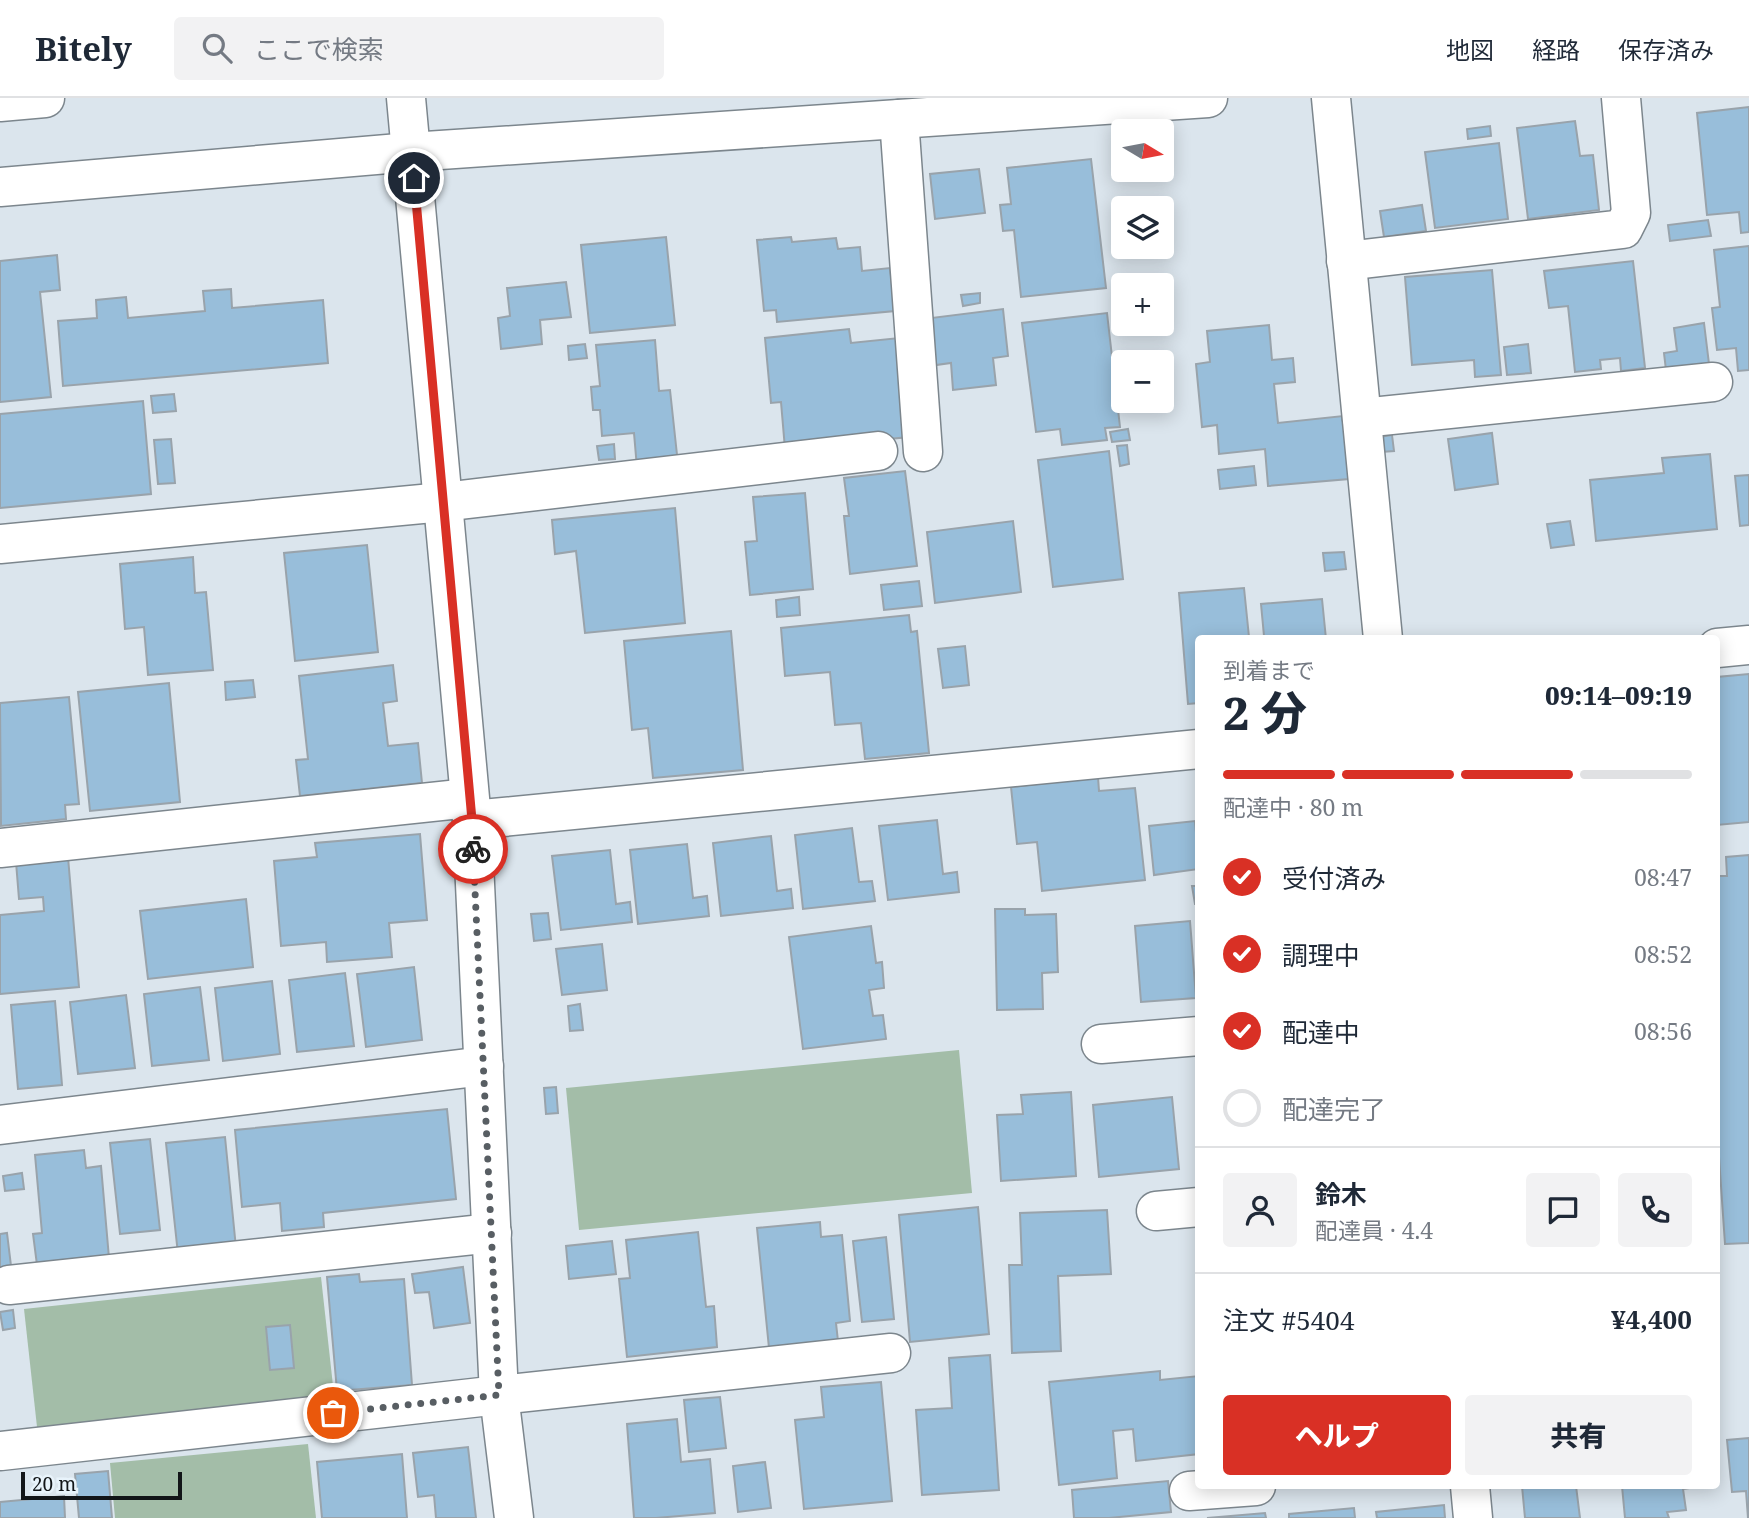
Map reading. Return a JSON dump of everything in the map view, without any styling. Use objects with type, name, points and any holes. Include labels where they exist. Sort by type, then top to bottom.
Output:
[{"type":"street","points":[[0,102],[45,98]]},
{"type":"street","points":[[406,98],[471,809],[499,1395],[514,1518]]},
{"type":"street","points":[[0,187],[411,152],[1208,98]]},
{"type":"street","points":[[1331,98],[1383,635]]},
{"type":"street","points":[[1346,261],[1623,229],[1630,213],[1621,98]]},
{"type":"street","points":[[899,119],[923,452]]},
{"type":"street","points":[[1362,418],[1713,382]]},
{"type":"street","points":[[0,544],[443,502],[878,452]]},
{"type":"street","points":[[1720,648],[1749,645]]},
{"type":"street","points":[[0,848],[1195,749]]},
{"type":"street","points":[[1101,1044],[1195,1036]]},
{"type":"street","points":[[0,1125],[484,1066]]},
{"type":"street","points":[[1156,1211],[1195,1206]]},
{"type":"street","points":[[9,1285],[492,1233]]},
{"type":"street","points":[[1,1451],[891,1353]]},
{"type":"street","points":[[1189,1491],[1216,1489]]},
{"type":"street","points":[[1470,1489],[1473,1518]]},
{"type":"green space","points":[[959,1050],[972,1193],[579,1230],[566,1088]]},
{"type":"green space","points":[[321,1277],[335,1404],[38,1436],[24,1309]]},
{"type":"green space","points":[[308,1444],[316,1518],[115,1518],[110,1463]]},
{"type":"building","points":[[1749,107],[1749,232],[1741,233],[1739,212],[1707,215],[1697,113]]},
{"type":"building","points":[[1575,121],[1580,156],[1593,155],[1599,210],[1528,219],[1517,128]]},
{"type":"building","points":[[1490,126],[1491,136],[1468,139],[1467,129]]},
{"type":"building","points":[[1499,143],[1508,219],[1435,228],[1425,152]]},
{"type":"building","points":[[1091,159],[1106,288],[1021,297],[1014,230],[1003,231],[1000,205],[1011,204],[1007,168]]},
{"type":"building","points":[[979,169],[985,213],[935,219],[930,174]]},
{"type":"building","points":[[1422,205],[1426,231],[1384,237],[1380,211]]},
{"type":"building","points":[[1708,220],[1711,236],[1670,241],[1668,225]]},
{"type":"building","points":[[666,237],[675,325],[590,333],[581,245]]},
{"type":"building","points":[[791,237],[792,242],[836,238],[838,249],[860,247],[862,271],[890,268],[895,311],[777,322],[776,310],[764,311],[757,240]]},
{"type":"building","points":[[1749,246],[1749,370],[1738,371],[1736,348],[1717,350],[1712,308],[1720,307],[1714,250]]},
{"type":"building","points":[[57,255],[60,290],[40,292],[51,397],[0,402],[0,261]]},
{"type":"building","points":[[1633,261],[1645,368],[1621,371],[1620,358],[1600,360],[1601,369],[1575,372],[1568,306],[1549,308],[1544,271]]},
{"type":"building","points":[[1492,270],[1501,375],[1475,377],[1474,360],[1412,365],[1405,277]]},
{"type":"building","points":[[566,282],[571,317],[540,320],[542,344],[501,349],[498,318],[510,316],[507,288]]},
{"type":"building","points":[[231,289],[232,308],[323,300],[328,363],[63,386],[58,321],[97,318],[96,300],[126,297],[128,318],[205,311],[203,291]]},
{"type":"building","points":[[980,293],[980,303],[963,306],[961,295]]},
{"type":"building","points":[[1003,309],[1008,356],[993,358],[996,385],[953,390],[951,363],[936,365],[931,318]]},
{"type":"building","points":[[1107,313],[1111,350],[1111,413],[1118,413],[1120,427],[1105,428],[1107,440],[1062,445],[1060,429],[1036,432],[1022,323]]},
{"type":"building","points":[[1704,323],[1709,364],[1666,370],[1664,353],[1677,351],[1674,328]]},
{"type":"building","points":[[1269,325],[1272,360],[1293,358],[1295,382],[1274,384],[1278,423],[1343,416],[1349,479],[1268,486],[1265,449],[1219,454],[1217,425],[1202,427],[1196,364],[1210,362],[1207,331]]},
{"type":"building","points":[[849,329],[851,343],[899,338],[909,437],[785,449],[781,402],[771,403],[765,338]]},
{"type":"building","points":[[655,340],[659,391],[670,390],[678,464],[637,468],[634,433],[602,436],[600,410],[593,410],[591,387],[600,386],[596,345]]},
{"type":"building","points":[[585,344],[587,358],[569,360],[568,346]]},
{"type":"building","points":[[1528,344],[1531,373],[1507,375],[1504,347]]},
{"type":"building","points":[[174,394],[176,411],[153,413],[151,396]]},
{"type":"building","points":[[143,401],[151,494],[0,508],[0,414]]},
{"type":"building","points":[[1128,429],[1130,440],[1112,442],[1110,432]]},
{"type":"building","points":[[1492,433],[1498,484],[1455,490],[1448,439]]},
{"type":"building","points":[[1392,435],[1394,451],[1381,452],[1379,437]]},
{"type":"building","points":[[171,439],[175,483],[158,484],[154,440]]},
{"type":"building","points":[[614,444],[615,459],[599,460],[597,446]]},
{"type":"building","points":[[1127,445],[1129,464],[1120,466],[1117,446]]},
{"type":"building","points":[[1109,451],[1123,579],[1053,587],[1038,460]]},
{"type":"building","points":[[1710,454],[1717,529],[1596,541],[1590,480],[1664,473],[1662,458]]},
{"type":"building","points":[[1254,466],[1256,485],[1220,489],[1218,470]]},
{"type":"building","points":[[905,471],[917,566],[850,574],[844,516],[849,516],[844,478]]},
{"type":"building","points":[[1749,475],[1749,525],[1740,526],[1735,476]]},
{"type":"building","points":[[805,493],[813,589],[750,595],[745,542],[757,541],[753,497]]},
{"type":"building","points":[[675,508],[685,623],[585,633],[576,551],[555,554],[552,520]]},
{"type":"building","points":[[1013,521],[1021,592],[935,603],[927,532]]},
{"type":"building","points":[[1570,521],[1574,545],[1551,548],[1547,524]]},
{"type":"building","points":[[367,545],[378,652],[295,661],[284,553]]},
{"type":"building","points":[[1344,552],[1346,569],[1325,571],[1323,553]]},
{"type":"building","points":[[193,557],[195,593],[206,592],[213,670],[148,675],[144,627],[125,629],[120,564]]},
{"type":"building","points":[[919,581],[922,606],[884,610],[881,585]]},
{"type":"building","points":[[1244,588],[1249,635],[1195,635],[1195,703],[1188,704],[1179,593]]},
{"type":"building","points":[[799,597],[800,615],[777,617],[776,600]]},
{"type":"building","points":[[1322,599],[1326,635],[1264,635],[1261,604]]},
{"type":"building","points":[[909,615],[911,632],[917,631],[929,753],[865,759],[861,723],[835,725],[830,672],[785,676],[781,628]]},
{"type":"building","points":[[731,631],[743,770],[653,778],[648,728],[632,730],[624,641]]},
{"type":"building","points":[[965,646],[969,685],[943,688],[938,649]]},
{"type":"building","points":[[393,665],[397,701],[383,703],[388,746],[418,743],[422,783],[300,796],[296,760],[308,759],[299,676]]},
{"type":"building","points":[[1749,674],[1749,822],[1720,825],[1720,677]]},
{"type":"building","points":[[253,680],[255,697],[226,700],[225,682]]},
{"type":"building","points":[[169,683],[180,802],[90,811],[78,692]]},
{"type":"building","points":[[69,697],[79,804],[65,805],[66,819],[1,826],[0,703]]},
{"type":"building","points":[[1098,777],[1099,791],[1135,788],[1145,880],[1042,891],[1037,842],[1017,844],[1011,787]]},
{"type":"building","points":[[937,820],[943,874],[957,872],[959,892],[888,900],[879,826]]},
{"type":"building","points":[[1195,821],[1195,870],[1154,875],[1149,826]]},
{"type":"building","points":[[852,828],[859,882],[872,881],[875,901],[803,909],[795,835]]},
{"type":"building","points":[[420,834],[427,920],[389,923],[392,957],[327,962],[326,942],[281,946],[274,861],[317,857],[315,843]]},
{"type":"building","points":[[771,836],[777,891],[791,889],[793,908],[721,916],[713,843]]},
{"type":"building","points":[[687,844],[693,898],[707,896],[709,916],[638,924],[630,850]]},
{"type":"building","points":[[610,850],[616,904],[630,902],[632,922],[561,930],[552,856]]},
{"type":"building","points":[[1749,855],[1749,1243],[1725,1244],[1720,1172],[1720,876],[1727,876],[1726,857]]},
{"type":"building","points":[[68,857],[79,987],[0,994],[0,915],[44,911],[43,897],[19,899],[16,862]]},
{"type":"building","points":[[246,899],[253,967],[148,979],[140,911]]},
{"type":"building","points":[[995,909],[1025,909],[1025,915],[1056,914],[1058,972],[1042,973],[1043,1009],[997,1010]]},
{"type":"building","points":[[548,913],[551,939],[534,941],[531,914]]},
{"type":"building","points":[[1190,921],[1195,998],[1141,1002],[1135,926]]},
{"type":"building","points":[[871,926],[876,963],[882,962],[884,988],[869,990],[873,1016],[883,1015],[886,1039],[803,1049],[789,937]]},
{"type":"building","points":[[602,944],[607,990],[562,995],[556,949]]},
{"type":"building","points":[[414,967],[422,1040],[366,1047],[357,974]]},
{"type":"building","points":[[345,973],[354,1046],[297,1052],[289,980]]},
{"type":"building","points":[[272,981],[280,1054],[223,1061],[215,988]]},
{"type":"building","points":[[200,987],[209,1060],[152,1066],[144,994]]},
{"type":"building","points":[[126,995],[135,1068],[78,1074],[70,1002]]},
{"type":"building","points":[[55,1001],[62,1085],[18,1089],[11,1005]]},
{"type":"building","points":[[580,1004],[583,1030],[570,1031],[568,1006]]},
{"type":"building","points":[[556,1087],[558,1113],[546,1114],[544,1088]]},
{"type":"building","points":[[1071,1092],[1076,1176],[1001,1181],[997,1115],[1023,1114],[1021,1095]]},
{"type":"building","points":[[1172,1097],[1179,1169],[1099,1177],[1093,1105]]},
{"type":"building","points":[[447,1109],[456,1199],[323,1213],[324,1227],[282,1231],[280,1203],[242,1207],[235,1130]]},
{"type":"building","points":[[225,1137],[236,1248],[178,1254],[166,1143]]},
{"type":"building","points":[[150,1139],[160,1230],[120,1234],[110,1143]]},
{"type":"building","points":[[84,1150],[86,1168],[101,1166],[109,1258],[37,1265],[33,1234],[42,1233],[35,1155]]},
{"type":"building","points":[[22,1173],[24,1189],[5,1191],[3,1176]]},
{"type":"building","points":[[978,1207],[989,1334],[910,1342],[899,1215]]},
{"type":"building","points":[[1107,1210],[1111,1274],[1058,1276],[1061,1351],[1012,1353],[1009,1265],[1022,1265],[1020,1213]]},
{"type":"building","points":[[820,1222],[821,1237],[842,1235],[850,1321],[836,1323],[838,1341],[769,1348],[757,1228]]},
{"type":"building","points":[[698,1232],[706,1307],[714,1306],[717,1347],[627,1357],[619,1279],[630,1278],[626,1240]]},
{"type":"building","points":[[7,1233],[12,1274],[0,1276],[0,1234]]},
{"type":"building","points":[[886,1237],[894,1319],[862,1322],[853,1241]]},
{"type":"building","points":[[612,1241],[616,1274],[569,1279],[566,1246]]},
{"type":"building","points":[[463,1267],[470,1323],[434,1328],[429,1292],[415,1293],[412,1274]]},
{"type":"building","points":[[359,1274],[360,1282],[404,1279],[412,1385],[337,1391],[327,1277]]},
{"type":"building","points":[[13,1310],[15,1328],[3,1330],[0,1312]]},
{"type":"building","points":[[290,1325],[294,1368],[270,1370],[266,1327]]},
{"type":"building","points":[[990,1355],[999,1490],[922,1495],[916,1410],[952,1408],[949,1358]]},
{"type":"building","points":[[1160,1371],[1160,1380],[1195,1376],[1195,1454],[1136,1461],[1133,1429],[1113,1431],[1117,1478],[1059,1485],[1049,1382]]},
{"type":"building","points":[[881,1382],[892,1501],[804,1509],[795,1420],[824,1417],[821,1387]]},
{"type":"building","points":[[720,1397],[726,1448],[689,1452],[684,1400]]},
{"type":"building","points":[[677,1419],[681,1462],[710,1459],[715,1513],[634,1518],[627,1424]]},
{"type":"building","points":[[1749,1438],[1748,1518],[1746,1491],[1732,1492],[1727,1440]]},
{"type":"building","points":[[468,1447],[476,1518],[436,1518],[434,1495],[418,1497],[413,1453]]},
{"type":"building","points":[[402,1454],[407,1518],[322,1518],[317,1462]]},
{"type":"building","points":[[765,1462],[771,1508],[738,1512],[733,1466]]},
{"type":"building","points":[[108,1471],[112,1518],[79,1518],[75,1474]]},
{"type":"building","points":[[1168,1481],[1171,1512],[1109,1518],[1074,1518],[1072,1490]]},
{"type":"building","points":[[1522,1489],[1576,1489],[1580,1518],[1525,1518]]},
{"type":"building","points":[[1622,1489],[1683,1489],[1686,1510],[1667,1512],[1669,1518],[1625,1518]]},
{"type":"building","points":[[64,1496],[65,1518],[0,1518],[0,1502]]},
{"type":"building","points":[[1444,1505],[1445,1518],[1377,1518],[1376,1512]]},
{"type":"building","points":[[1354,1508],[1355,1518],[1289,1518],[1289,1514]]},
{"type":"building","points":[[1265,1513],[1266,1518],[1207,1518]]},
{"type":"way so far","points":[[333,1413],[499,1395],[473,849]]},
{"type":"route","points":[[414,178],[473,849]]}]
